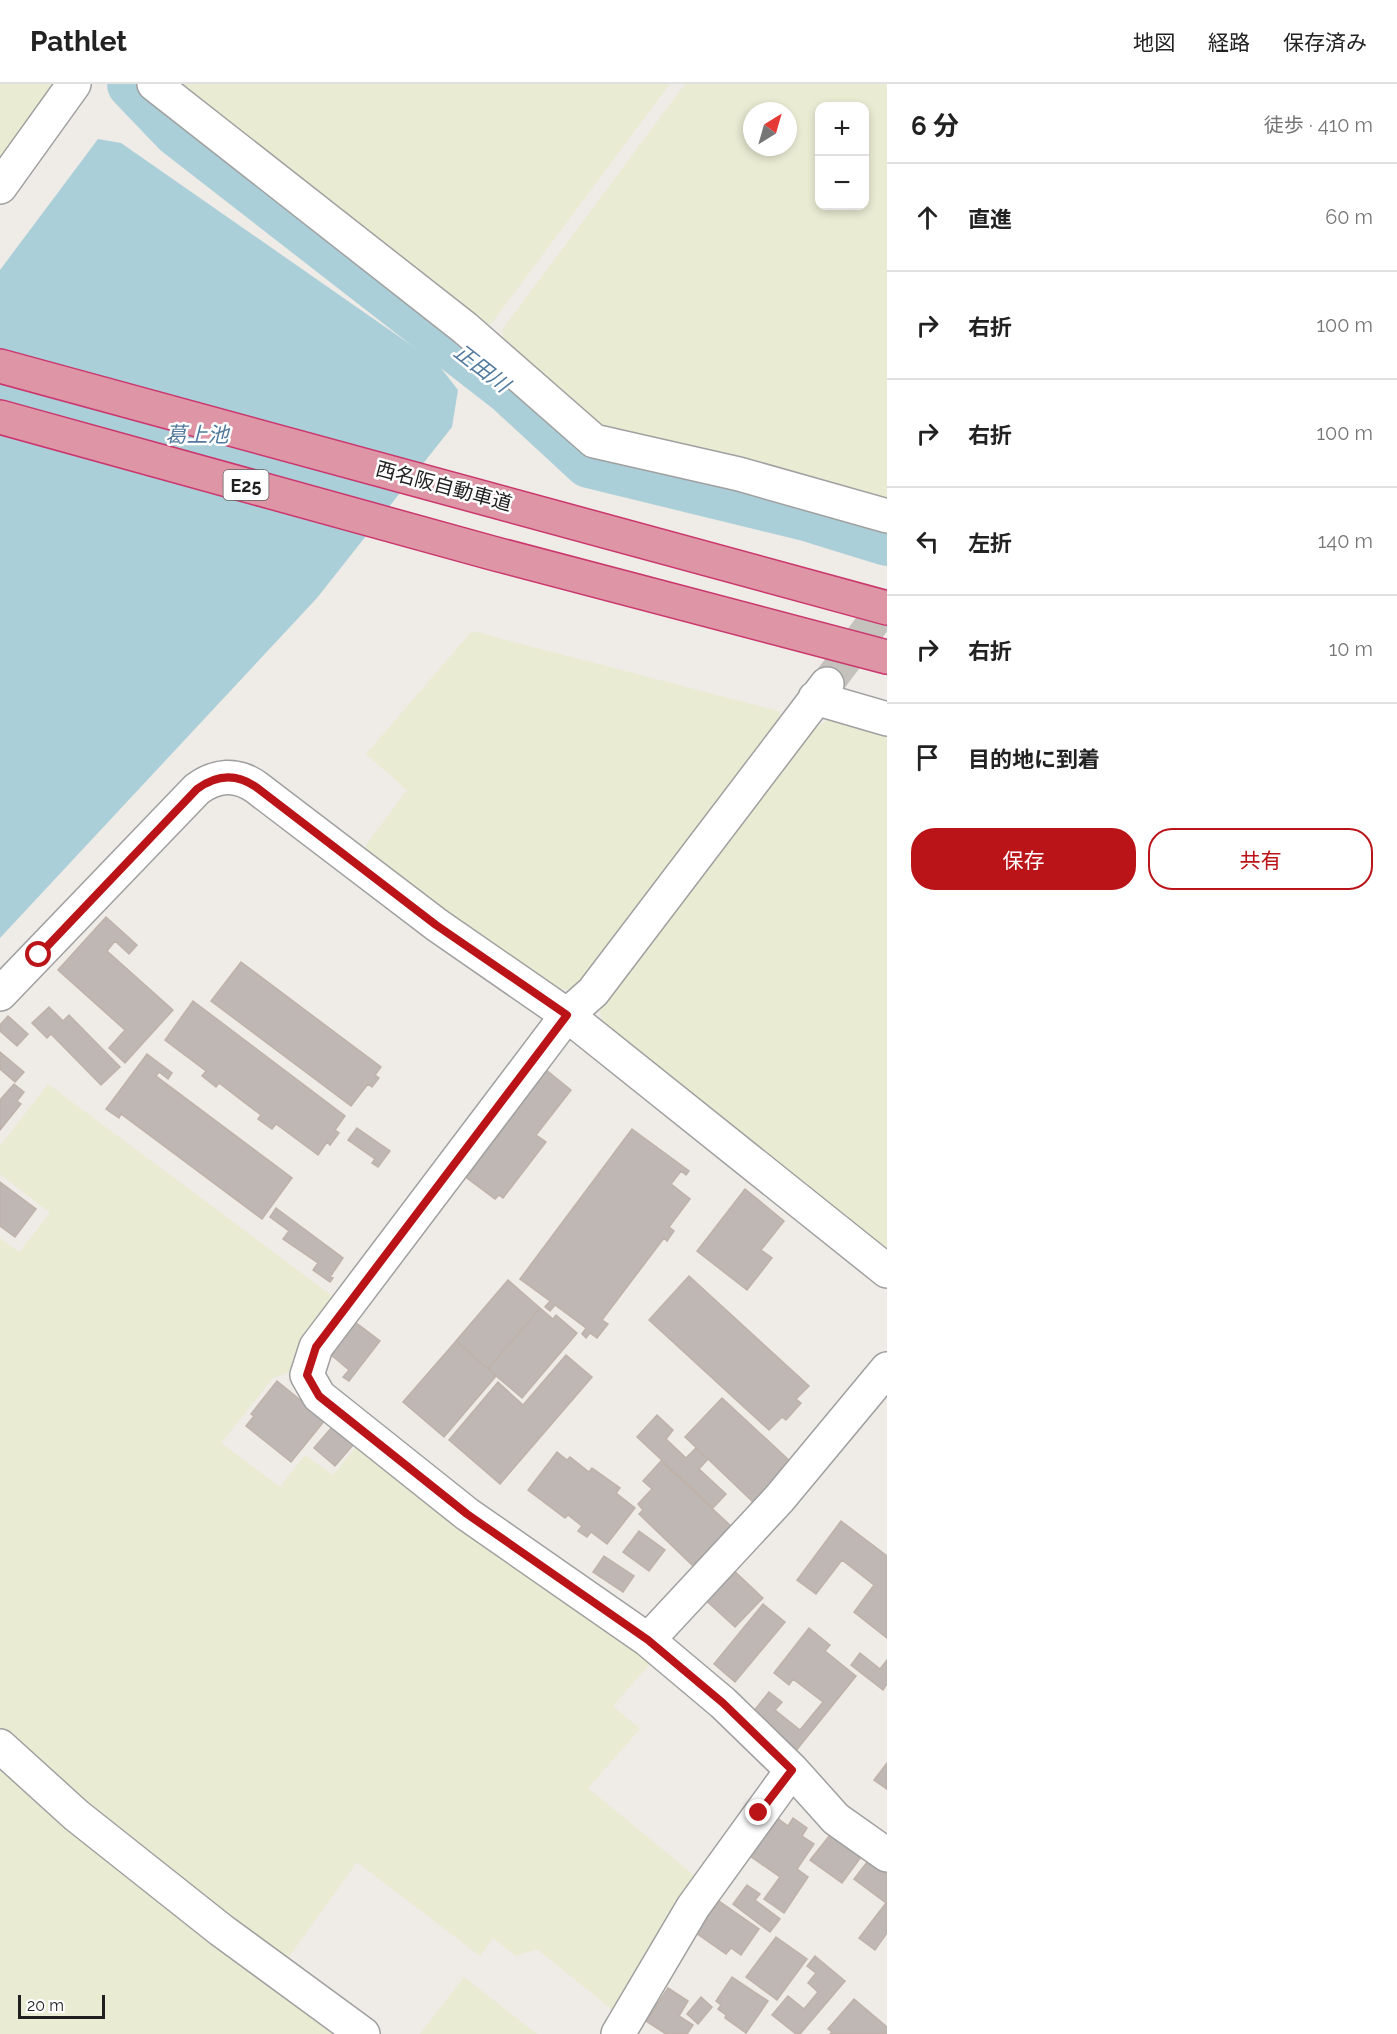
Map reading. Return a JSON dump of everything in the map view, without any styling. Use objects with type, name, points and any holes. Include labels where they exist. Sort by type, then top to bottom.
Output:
[{"type":"highway","name":"西名阪自動車道","points":[[0,366],[887,608]]},
{"type":"highway","name":"E25","points":[[0,417],[492,553],[887,657]]},
{"type":"street","points":[[0,186],[74,84]]},
{"type":"street","points":[[154,84],[465,328],[594,441],[739,474],[887,516]]},
{"type":"street","points":[[887,719],[821,691],[593,992],[567,1015],[316,1347],[307,1375],[319,1396],[467,1514],[648,1640],[723,1703],[792,1770],[836,1819],[887,1855]]},
{"type":"street","points":[[0,994],[197,789],[217,778],[228,777],[248,781],[436,925],[567,1015],[887,1271]]},
{"type":"street","points":[[648,1640],[779,1499],[887,1369]]},
{"type":"street","points":[[0,1746],[76,1815],[221,1930],[363,2034]]},
{"type":"street","points":[[618,2034],[693,1907],[792,1770]]},
{"type":"green space","points":[[0,84],[56,84],[0,157]]},
{"type":"green space","points":[[171,84],[670,84],[491,324],[482,325]]},
{"type":"green space","points":[[685,84],[887,84],[887,507],[596,428],[504,348],[502,330]]},
{"type":"green space","points":[[472,631],[778,711],[788,723],[576,989],[549,990],[368,855],[366,845],[407,790],[366,754]]},
{"type":"green space","points":[[827,720],[887,737],[887,1252],[603,1027],[599,1007],[805,736]]},
{"type":"green space","points":[[48,1084],[335,1298],[291,1371],[273,1378],[221,1443],[280,1487],[305,1455],[333,1475],[361,1441],[655,1658],[613,1706],[640,1729],[588,1788],[701,1881],[620,2016],[537,1949],[516,1956],[493,1938],[480,1956],[357,1862],[283,1965],[0,1735],[0,1238],[19,1252],[50,1213],[0,1174],[0,1146]]},
{"type":"green space","points":[[0,1757],[348,2034],[0,2034]]},
{"type":"green space","points":[[464,1977],[537,2034],[420,2034]]},
{"type":"water","name":"葛上池","points":[[98,139],[121,143],[437,363],[458,390],[452,427],[317,598],[0,938],[0,270]]},
{"type":"building","points":[[106,917],[137,945],[129,954],[115,941],[107,951],[173,1010],[125,1063],[109,1048],[125,1030],[58,970]]},
{"type":"building","points":[[241,962],[381,1067],[375,1075],[379,1078],[372,1087],[368,1084],[351,1106],[211,1001]]},
{"type":"building","points":[[193,1001],[345,1116],[335,1130],[339,1133],[330,1145],[327,1142],[318,1155],[276,1124],[272,1129],[258,1119],[261,1115],[219,1083],[216,1087],[202,1076],[206,1071],[165,1040]]},
{"type":"building","points":[[49,1007],[63,1021],[69,1015],[120,1067],[101,1085],[51,1034],[47,1038],[32,1023]]},
{"type":"building","points":[[8,1016],[28,1034],[17,1046],[0,1031],[0,1025]]},
{"type":"building","points":[[0,1052],[24,1072],[15,1082],[0,1069]]},
{"type":"building","points":[[147,1054],[172,1073],[168,1079],[159,1072],[156,1076],[292,1178],[262,1219],[121,1114],[119,1118],[106,1109]]},
{"type":"building","points":[[545,1069],[571,1090],[536,1135],[546,1142],[503,1198],[499,1195],[495,1199],[463,1175]]},
{"type":"building","points":[[14,1084],[24,1092],[17,1101],[21,1104],[0,1130],[0,1100]]},
{"type":"building","points":[[357,1128],[390,1151],[378,1167],[372,1163],[375,1159],[348,1140]]},
{"type":"building","points":[[632,1129],[689,1171],[686,1175],[681,1171],[671,1184],[690,1199],[669,1227],[674,1231],[667,1241],[664,1238],[602,1320],[608,1324],[597,1338],[590,1333],[586,1338],[582,1334],[586,1328],[555,1305],[550,1311],[545,1307],[550,1301],[520,1279]]},
{"type":"building","points":[[0,1182],[36,1209],[15,1237],[0,1226]]},
{"type":"building","points":[[745,1189],[784,1221],[761,1250],[772,1258],[747,1290],[697,1251]]},
{"type":"building","points":[[276,1208],[343,1258],[330,1277],[333,1278],[330,1282],[313,1270],[318,1263],[283,1239],[289,1231],[270,1217]]},
{"type":"building","points":[[689,1276],[809,1386],[796,1399],[801,1403],[786,1420],[782,1417],[769,1430],[649,1320]]},
{"type":"building","points":[[508,1280],[540,1308],[488,1369],[456,1341]]},
{"type":"building","points":[[540,1308],[553,1319],[556,1315],[577,1333],[522,1398],[488,1369]]},
{"type":"building","points":[[355,1322],[380,1341],[349,1381],[343,1377],[349,1370],[330,1354]]},
{"type":"building","points":[[456,1341],[496,1376],[444,1437],[403,1402]]},
{"type":"building","points":[[566,1355],[592,1377],[500,1484],[449,1440],[498,1382],[523,1405]]},
{"type":"building","points":[[277,1381],[325,1420],[291,1462],[246,1426],[254,1416],[251,1414]]},
{"type":"building","points":[[722,1398],[792,1463],[754,1503],[685,1437]]},
{"type":"building","points":[[657,1415],[673,1430],[666,1439],[686,1458],[696,1448],[708,1459],[699,1469],[726,1494],[713,1508],[637,1437]]},
{"type":"building","points":[[332,1427],[353,1445],[335,1466],[314,1448]]},
{"type":"building","points":[[557,1452],[567,1460],[570,1457],[589,1472],[592,1468],[620,1488],[616,1493],[635,1508],[607,1544],[591,1532],[587,1537],[578,1531],[582,1526],[568,1515],[565,1518],[528,1490]]},
{"type":"building","points":[[661,1461],[731,1526],[693,1566],[639,1514],[643,1510],[638,1504],[652,1489],[643,1481]]},
{"type":"building","points":[[841,1521],[887,1556],[887,1638],[854,1612],[874,1585],[842,1560],[816,1594],[797,1580]]},
{"type":"building","points":[[639,1531],[665,1550],[649,1571],[623,1552]]},
{"type":"building","points":[[604,1556],[634,1576],[623,1592],[593,1572]]},
{"type":"building","points":[[728,1565],[763,1598],[735,1627],[700,1595]]},
{"type":"building","points":[[763,1604],[785,1622],[735,1682],[714,1664]]},
{"type":"building","points":[[809,1628],[830,1645],[825,1651],[856,1676],[795,1752],[750,1716],[769,1692],[782,1702],[775,1710],[800,1730],[823,1702],[793,1679],[789,1685],[774,1673]]},
{"type":"building","points":[[860,1653],[880,1669],[887,1660],[887,1684],[883,1690],[851,1665]]},
{"type":"building","points":[[887,1763],[887,1789],[874,1780]]},
{"type":"building","points":[[776,1817],[788,1826],[793,1818],[807,1828],[802,1836],[814,1844],[797,1869],[808,1877],[784,1913],[764,1899],[780,1877],[750,1856]]},
{"type":"building","points":[[830,1835],[841,1843],[844,1839],[849,1848],[861,1857],[842,1883],[810,1860]]},
{"type":"building","points":[[871,1857],[887,1870],[887,1933],[875,1950],[859,1938],[886,1903],[854,1879]]},
{"type":"building","points":[[747,1885],[760,1894],[755,1900],[780,1919],[770,1932],[733,1904]]},
{"type":"building","points":[[719,1901],[759,1929],[741,1955],[731,1948],[726,1954],[696,1933]]},
{"type":"building","points":[[776,1937],[807,1959],[777,2000],[746,1977]]},
{"type":"building","points":[[815,1956],[845,1981],[800,2034],[796,2034],[772,2015],[788,1996],[804,2009],[818,1992],[808,1983],[816,1973],[807,1966]]},
{"type":"building","points":[[732,1977],[768,2001],[746,2033],[725,2018],[726,2015],[718,2009],[721,2005],[716,2001]]},
{"type":"building","points":[[668,1988],[688,2001],[679,2016],[693,2025],[687,2034],[666,2034],[646,2021]]},
{"type":"building","points":[[701,1997],[712,2007],[698,2024],[687,2014]]},
{"type":"building","points":[[854,1999],[887,2027],[887,2034],[830,2034],[832,2032],[828,2029]]},
{"type":"waterway","name":"正田川","points":[[133,84],[178,131],[510,389],[589,462],[806,515],[887,540]]},
{"type":"tunnel","points":[[827,684],[887,604]]},
{"type":"route","points":[[39,955],[197,789],[217,778],[238,778],[248,781],[436,925],[567,1015],[316,1347],[307,1375],[319,1396],[467,1514],[648,1640],[723,1703],[792,1770],[759,1813]]}]
